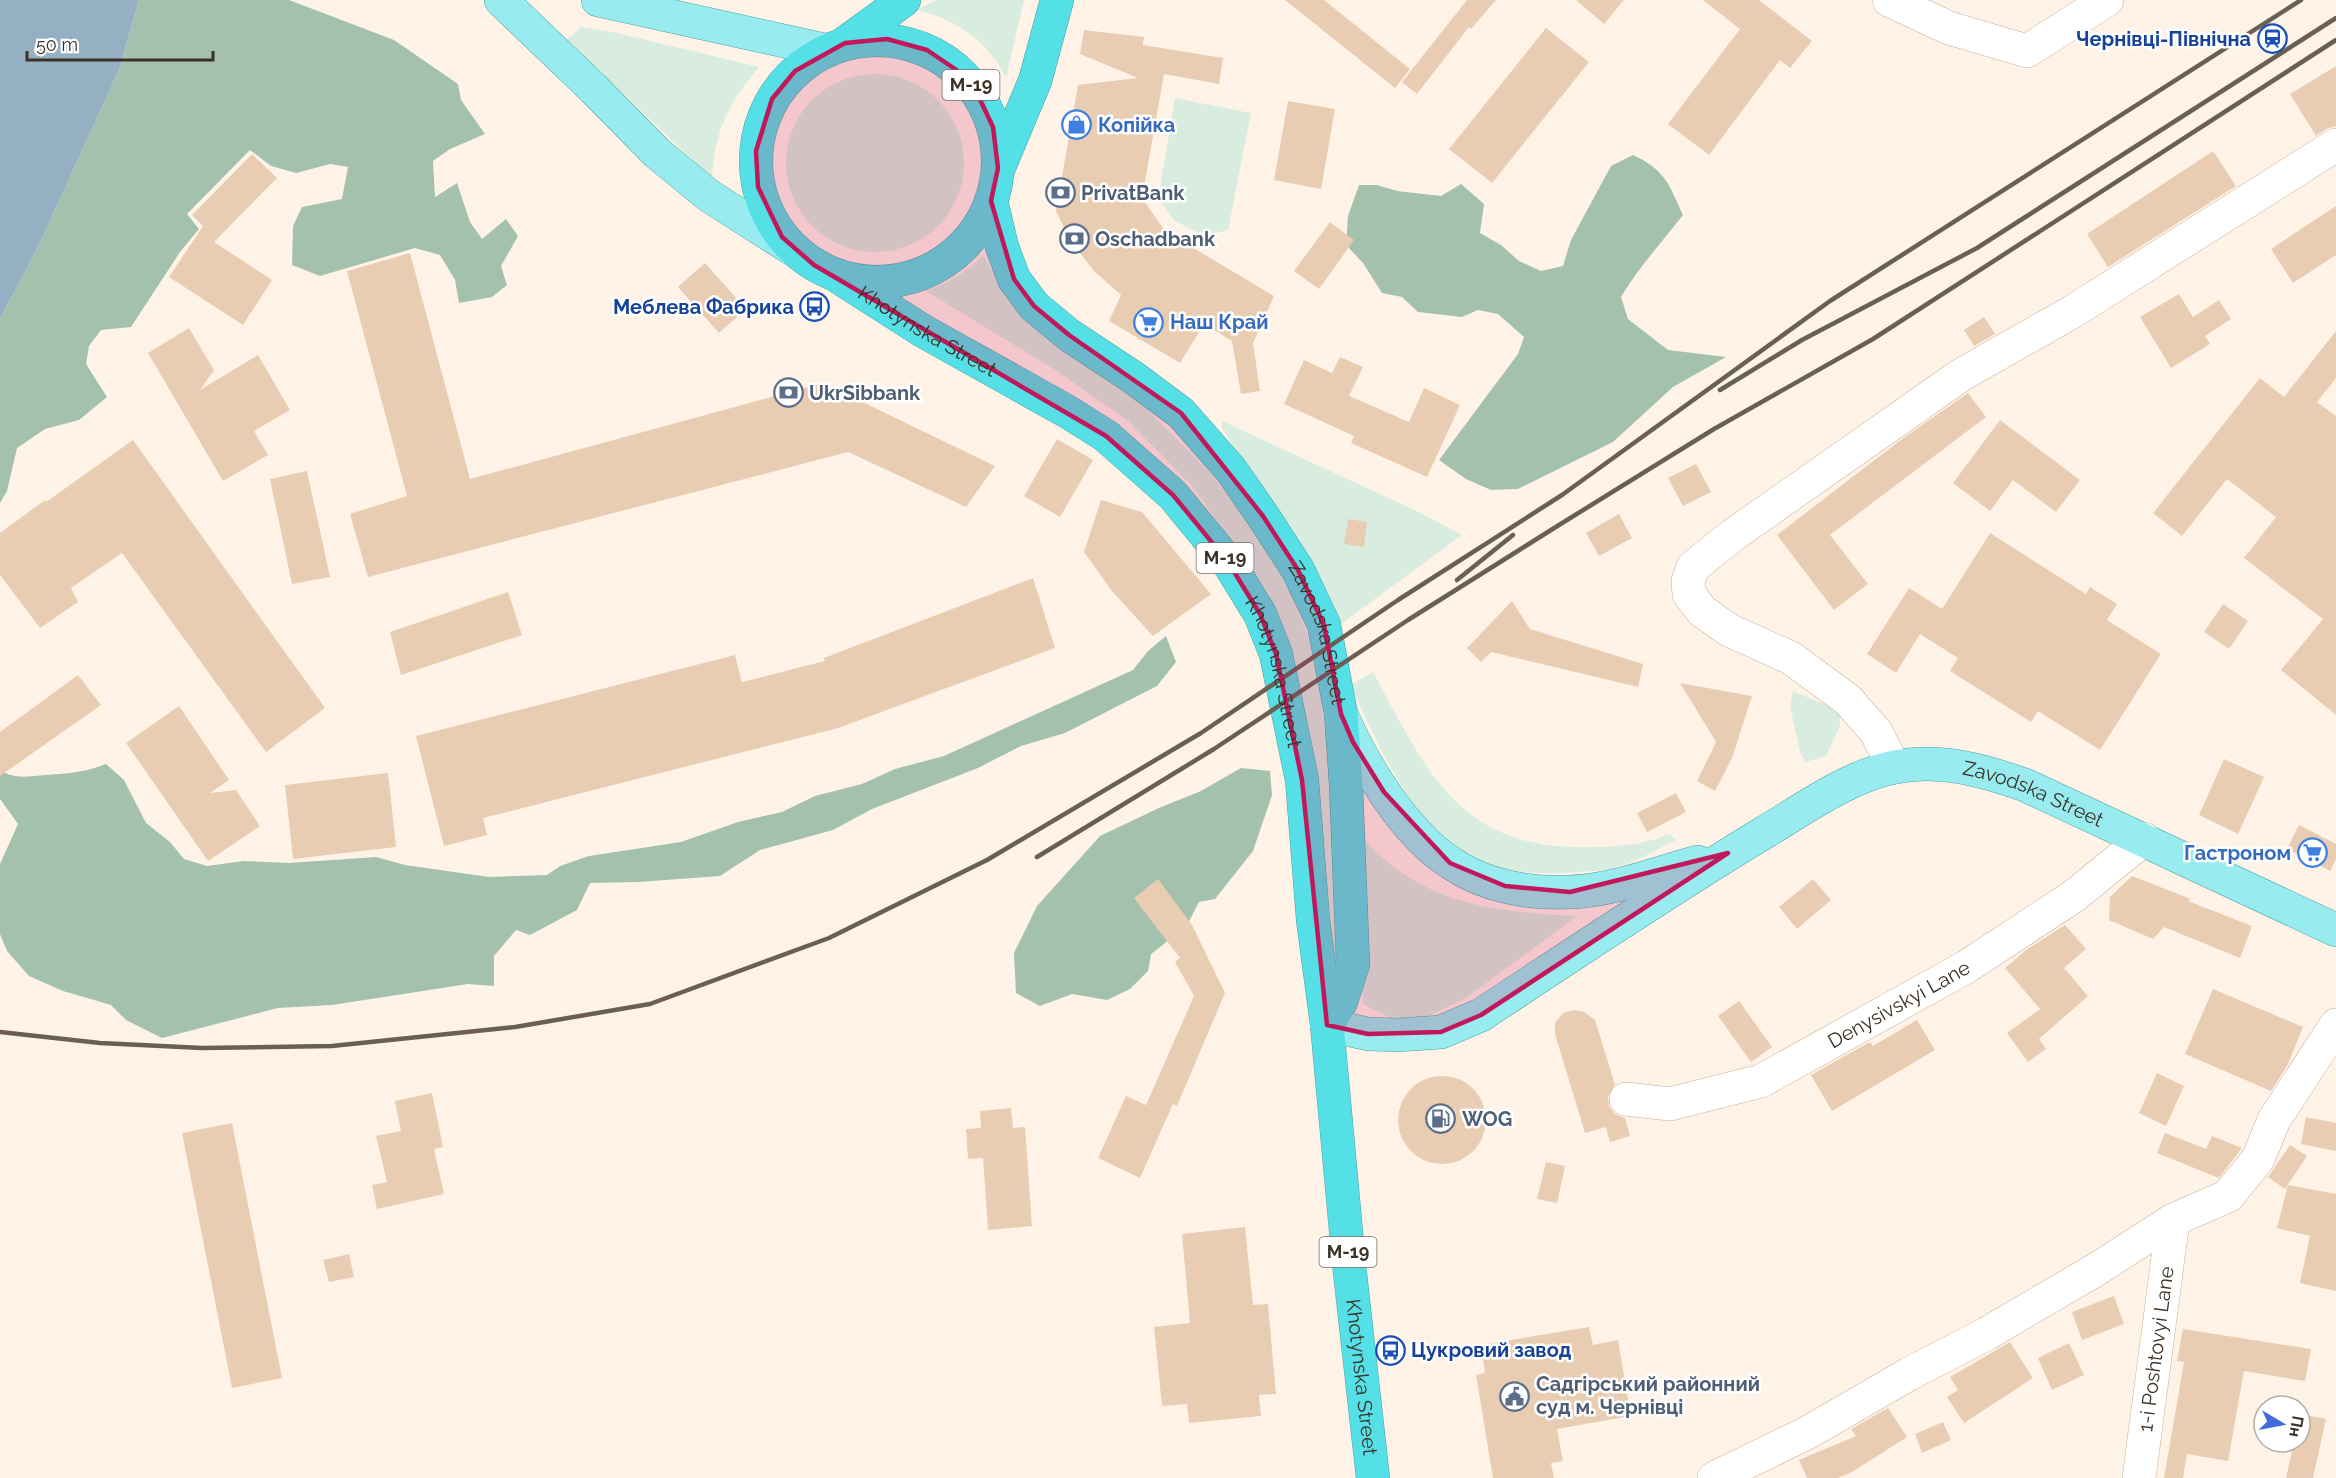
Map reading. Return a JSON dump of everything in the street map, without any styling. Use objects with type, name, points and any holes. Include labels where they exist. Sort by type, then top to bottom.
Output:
[{"type":"highway","name":"М-19","points":[[904,0],[795,71],[772,99],[758,133],[755,169],[763,205],[771,222],[794,250],[814,265],[837,276],[854,280],[888,282],[905,279],[937,266],[970,238],[984,217],[991,201],[998,168],[1035,81],[1057,0]]},
{"type":"highway","name":"М-19","points":[[835,47],[866,39],[887,39],[927,50],[945,60],[975,89],[986,107],[997,147],[998,168]]},
{"type":"highway","name":"Zavodska Street","points":[[991,201],[1002,247],[1014,279],[1034,306],[1069,335],[1134,378],[1181,413],[1231,470],[1263,516],[1298,570],[1324,625],[1341,714]]},
{"type":"highway","name":"Khotynska Street","points":[[837,276],[923,331],[1068,412],[1106,436],[1173,495],[1228,562],[1260,614],[1276,654],[1302,780],[1313,920],[1327,1025],[1372,1478]]},
{"type":"highway","name":"М-19","points":[[1327,1025],[1341,1002],[1353,964],[1341,714]]},
{"type":"main road","points":[[501,0],[657,153],[708,195],[794,250]]},
{"type":"main road","points":[[598,0],[835,47]]},
{"type":"main road","name":"Zavodska Street","points":[[1341,714],[1353,742],[1384,792],[1403,816],[1425,842],[1450,863],[1471,874],[1505,886],[1539,892],[1570,892],[1601,888],[1728,853]]},
{"type":"main road","name":"Zavodska Street","points":[[1327,1025],[1368,1034],[1398,1035],[1441,1032],[1481,1015],[1728,853],[1839,789],[1894,767],[1936,763],[1992,774],[2025,785],[2336,930]]},
{"type":"street","points":[[1889,0],[1949,28],[2026,51],[2107,0]]},
{"type":"street","points":[[1894,767],[1876,732],[1848,700],[1791,658],[1729,630],[1702,611],[1689,594],[1688,581],[1693,567],[1733,535],[1961,375],[2072,312],[2336,145]]},
{"type":"street","name":"Denysivskyi Lane","points":[[1626,1099],[1670,1104],[1761,1081],[1966,967],[2074,896],[2144,839]]},
{"type":"street","points":[[1714,1478],[1807,1433],[1909,1374],[1986,1334],[2097,1269],[2173,1220],[2228,1196],[2258,1160],[2274,1120],[2336,1025]]},
{"type":"street","name":"1-i Poshtovyi Lane","points":[[2139,1478],[2173,1220]]},
{"type":"highlighted area","points":[[887,39],[927,50],[961,73],[975,89],[993,127],[998,168],[991,201],[1014,279],[1034,306],[1069,335],[1181,413],[1263,516],[1298,570],[1324,625],[1341,714],[1353,742],[1384,792],[1450,863],[1505,886],[1570,892],[1728,853],[1481,1015],[1441,1032],[1368,1034],[1327,1025],[1302,780],[1276,654],[1260,614],[1228,562],[1173,495],[1106,436],[814,265],[782,237],[758,187],[756,151],[772,99],[795,71],[845,43]]},
{"type":"green space","points":[[139,0],[289,0],[394,40],[458,84],[461,100],[485,134],[450,149],[433,161],[435,197],[457,183],[470,222],[482,239],[506,219],[518,236],[501,266],[507,285],[492,297],[459,303],[455,280],[440,255],[415,248],[320,276],[292,265],[293,226],[302,207],[342,199],[348,167],[330,164],[296,173],[271,166],[250,150],[187,214],[199,229],[180,252],[131,327],[101,330],[89,346],[86,364],[107,397],[79,420],[45,429],[17,448],[7,491],[0,503],[0,319],[38,247],[119,70]]},
{"type":"green space","points":[[936,0],[1024,0],[1006,78],[990,53],[970,34],[945,19],[917,10]]},
{"type":"green space","points":[[581,27],[617,33],[759,67],[731,105],[725,118],[716,147],[712,179],[567,40]]},
{"type":"green space","points":[[875,74],[909,81],[938,100],[957,129],[964,163],[957,197],[938,226],[909,245],[875,252],[841,245],[812,226],[793,197],[786,163],[793,129],[812,100],[841,81]]},
{"type":"green space","points":[[1175,98],[1251,113],[1228,230],[1204,236],[1175,221],[1158,199]]},
{"type":"green space","points":[[1633,155],[1652,166],[1665,179],[1683,215],[1621,297],[1628,319],[1668,350],[1726,357],[1673,387],[1613,442],[1518,489],[1491,490],[1466,479],[1439,460],[1518,354],[1524,337],[1498,314],[1478,310],[1462,317],[1418,312],[1402,297],[1382,293],[1363,263],[1346,245],[1348,216],[1359,185],[1377,185],[1397,191],[1441,196],[1461,184],[1484,204],[1480,233],[1501,245],[1519,261],[1541,271],[1563,266],[1571,240],[1611,166]]},
{"type":"green space","points":[[983,255],[1007,299],[1029,324],[1144,406],[1210,473],[1261,539],[1284,576],[1313,649],[1336,798],[1341,970],[1335,973],[1295,657],[1267,591],[1193,487],[1128,421],[1057,371],[926,291],[957,276]]},
{"type":"green space","points":[[1222,421],[1419,512],[1462,535],[1341,624],[1330,598],[1222,428]]},
{"type":"green space","points":[[1166,636],[1176,662],[1157,686],[1065,733],[1021,746],[978,768],[872,809],[833,830],[760,850],[720,876],[590,883],[577,910],[530,935],[516,930],[494,956],[494,986],[468,984],[332,1005],[278,1008],[162,1038],[126,1020],[111,1005],[63,991],[29,976],[7,951],[0,934],[0,864],[18,824],[0,799],[0,770],[11,775],[28,776],[76,772],[106,764],[124,780],[146,823],[170,842],[184,859],[207,866],[244,861],[289,863],[376,857],[405,865],[489,877],[547,875],[560,866],[589,856],[681,842],[738,822],[782,812],[815,796],[862,784],[895,769],[944,756],[1133,670],[1148,651]]},
{"type":"green space","points":[[1373,672],[1429,769],[1450,795],[1474,817],[1503,833],[1539,844],[1604,847],[1648,841],[1670,834],[1676,840],[1626,864],[1592,871],[1526,872],[1504,869],[1473,859],[1453,846],[1434,828],[1416,807],[1385,757],[1351,685]]},
{"type":"green space","points":[[1793,691],[1840,711],[1840,726],[1826,756],[1806,762],[1800,752],[1790,706]]},
{"type":"green space","points":[[1241,768],[1270,771],[1272,795],[1253,851],[1215,899],[1199,902],[1186,927],[1151,954],[1148,971],[1130,989],[1107,1000],[1072,994],[1040,1006],[1016,993],[1014,953],[1037,906],[1100,836],[1201,791]]},
{"type":"green space","points":[[1357,831],[1380,855],[1404,874],[1456,899],[1514,911],[1577,916],[1466,998],[1420,1020],[1403,1021],[1390,1018],[1363,1004]]},
{"type":"water","points":[[0,0],[139,0],[119,70],[38,247],[0,319]]},
{"type":"building","points":[[1285,0],[1324,0],[1410,69],[1395,88]]},
{"type":"building","points":[[1467,0],[1496,0],[1471,29],[1469,27],[1417,94],[1402,82]]},
{"type":"building","points":[[1576,0],[1624,0],[1604,24]]},
{"type":"building","points":[[1703,0],[1759,0],[1812,41],[1790,68],[1780,60],[1709,155],[1668,124],[1740,29]]},
{"type":"building","points":[[1546,28],[1589,62],[1492,183],[1449,149]]},
{"type":"building","points":[[1084,30],[1144,37],[1143,45],[1223,58],[1219,84],[1164,74],[1142,198],[1165,231],[1274,296],[1253,343],[1260,391],[1241,394],[1232,341],[1204,324],[1180,363],[1109,321],[1121,295],[1094,271],[1070,240],[1056,211],[1078,85],[1138,78],[1080,54]]},
{"type":"building","points":[[2336,66],[2336,126],[2316,136],[2290,94]]},
{"type":"building","points":[[1288,101],[1335,109],[1321,189],[1274,180]]},
{"type":"building","points":[[2213,151],[2236,186],[2108,267],[2087,234]]},
{"type":"building","points":[[252,154],[277,178],[214,242],[272,280],[243,325],[169,277],[203,226],[192,215]]},
{"type":"building","points":[[2336,206],[2336,255],[2293,283],[2271,249]]},
{"type":"building","points":[[1330,222],[1354,240],[1319,289],[1294,271]]},
{"type":"building","points":[[410,253],[470,479],[823,383],[995,466],[966,507],[848,452],[368,577],[350,514],[407,496],[347,271]]},
{"type":"building","points":[[705,263],[746,309],[719,333],[678,287]]},
{"type":"building","points":[[2179,294],[2193,317],[2219,300],[2231,319],[2205,336],[2210,344],[2171,368],[2140,317]]},
{"type":"building","points":[[1984,317],[1995,334],[1974,346],[1964,330]]},
{"type":"building","points":[[189,328],[214,370],[200,390],[258,355],[290,410],[254,431],[268,455],[223,481],[148,353]]},
{"type":"building","points":[[2336,331],[2336,378],[2317,402],[2336,416],[2336,715],[2281,670],[2323,619],[2244,558],[2276,517],[2227,479],[2182,536],[2153,513],[2260,378],[2284,397]]},
{"type":"building","points":[[1340,357],[1363,367],[1349,396],[1409,422],[1424,388],[1460,405],[1427,477],[1351,443],[1354,436],[1284,404],[1304,360],[1332,373]]},
{"type":"building","points":[[1968,393],[1986,417],[1830,535],[1868,584],[1834,610],[1777,535],[1902,439]]},
{"type":"building","points":[[2000,420],[2080,480],[2056,512],[2013,480],[1990,511],[1953,483]]},
{"type":"building","points":[[1057,439],[1093,460],[1060,517],[1024,496]]},
{"type":"building","points":[[133,440],[325,708],[266,752],[122,553],[71,588],[78,602],[40,628],[0,575],[0,533]]},
{"type":"building","points":[[1696,464],[1711,492],[1683,506],[1668,478]]},
{"type":"building","points":[[307,471],[330,577],[292,584],[270,479]]},
{"type":"building","points":[[1101,500],[1142,512],[1211,594],[1153,636],[1111,590],[1084,552]]},
{"type":"building","points":[[1619,514],[1632,538],[1599,556],[1586,533]]},
{"type":"building","points":[[1348,519],[1367,522],[1364,547],[1344,544]]},
{"type":"building","points":[[1990,533],[2086,594],[2090,587],[2117,604],[2107,620],[2161,654],[2100,750],[2038,711],[2031,722],[1950,671],[1958,658],[1920,634],[1896,673],[1867,654],[1909,588],[1942,609]]},
{"type":"building","points":[[1033,578],[1055,648],[838,728],[483,818],[487,835],[444,846],[416,736],[735,655],[742,682],[825,661],[824,658]]},
{"type":"building","points":[[508,592],[522,635],[401,675],[390,632]]},
{"type":"building","points":[[1512,601],[1530,629],[1643,664],[1638,687],[1491,652],[1481,662],[1467,648]]},
{"type":"building","points":[[2223,604],[2248,621],[2229,649],[2204,632]]},
{"type":"building","points":[[78,675],[101,705],[0,776],[0,732]]},
{"type":"building","points":[[1680,683],[1752,696],[1732,758],[1715,791],[1697,781],[1716,742]]},
{"type":"building","points":[[179,706],[229,780],[210,793],[236,790],[260,826],[208,861],[126,743]]},
{"type":"building","points":[[2224,759],[2264,777],[2238,834],[2199,815]]},
{"type":"building","points":[[388,773],[396,847],[293,859],[285,785]]},
{"type":"building","points":[[1676,793],[1686,812],[1647,832],[1637,813]]},
{"type":"building","points":[[2299,825],[2336,844],[2336,859],[2330,871],[2287,849]]},
{"type":"building","points":[[2132,876],[2252,926],[2240,958],[2164,927],[2153,939],[2109,920],[2110,897]]},
{"type":"building","points":[[1158,879],[1192,925],[1225,993],[1177,1106],[1173,1104],[1140,1178],[1098,1158],[1126,1096],[1146,1105],[1194,996],[1175,962],[1180,958],[1134,898]]},
{"type":"building","points":[[1813,879],[1831,900],[1797,929],[1779,907]]},
{"type":"building","points":[[2065,925],[2086,949],[2064,968],[2088,996],[2039,1039],[2046,1049],[2028,1062],[2007,1033],[2040,1009],[2005,968],[2026,950]]},
{"type":"building","points":[[2213,989],[2303,1027],[2287,1066],[2271,1091],[2185,1054]]},
{"type":"building","points":[[1739,1001],[1772,1047],[1751,1062],[1718,1016]]},
{"type":"building","points":[[1574,1010],[1584,1012],[1595,1020],[1615,1085],[1608,1096],[1609,1106],[1615,1114],[1625,1118],[1630,1136],[1610,1142],[1606,1127],[1585,1133],[1555,1034],[1555,1023],[1563,1013]]},
{"type":"building","points":[[1917,1020],[1935,1050],[1832,1111],[1811,1075],[1870,1042],[1873,1046]]},
{"type":"building","points":[[2157,1073],[2184,1086],[2166,1126],[2139,1113]]},
{"type":"building","points":[[1442,1076],[1459,1079],[1473,1089],[1483,1103],[1486,1120],[1483,1137],[1473,1151],[1459,1161],[1442,1164],[1425,1161],[1411,1151],[1401,1137],[1398,1120],[1401,1103],[1411,1089],[1425,1079]]},
{"type":"building","points":[[432,1093],[443,1147],[434,1149],[444,1194],[377,1209],[372,1185],[387,1182],[376,1136],[401,1131],[395,1101]]},
{"type":"building","points":[[1011,1108],[1013,1128],[1025,1127],[1032,1226],[988,1230],[983,1158],[968,1159],[966,1129],[981,1128],[980,1111]]},
{"type":"building","points":[[2306,1117],[2336,1123],[2336,1151],[2301,1144]]},
{"type":"building","points":[[232,1123],[282,1378],[232,1388],[182,1133]]},
{"type":"building","points":[[2165,1133],[2206,1149],[2212,1136],[2242,1148],[2219,1178],[2157,1153]]},
{"type":"building","points":[[2290,1145],[2307,1156],[2285,1189],[2268,1177]]},
{"type":"building","points":[[1546,1162],[1565,1166],[1557,1203],[1537,1199]]},
{"type":"building","points":[[2288,1185],[2336,1194],[2336,1291],[2300,1283],[2310,1236],[2277,1228]]},
{"type":"building","points":[[1245,1227],[1253,1305],[1268,1304],[1276,1394],[1259,1395],[1261,1416],[1189,1423],[1187,1404],[1162,1406],[1154,1327],[1190,1323],[1182,1234]]},
{"type":"building","points":[[349,1254],[354,1277],[329,1282],[323,1260]]},
{"type":"building","points":[[2114,1296],[2124,1324],[2082,1340],[2072,1312]]},
{"type":"building","name":"Садгірський районний суд м. Чернівці","points":[[1589,1327],[1593,1345],[1618,1340],[1631,1416],[1557,1429],[1563,1461],[1551,1463],[1554,1478],[1493,1478],[1476,1375],[1485,1373],[1481,1345]]},
{"type":"building","points":[[2183,1329],[2311,1349],[2305,1381],[2244,1371],[2228,1461],[2187,1454],[2183,1478],[2164,1478],[2184,1362],[2177,1361]]},
{"type":"building","points":[[2010,1342],[2033,1378],[1964,1423],[1947,1397],[1958,1390],[1950,1377]]},
{"type":"building","points":[[2069,1343],[2084,1375],[2052,1390],[2038,1358]]},
{"type":"building","points":[[1888,1408],[1907,1437],[1852,1472],[1838,1478],[1807,1478],[1799,1460],[1856,1436],[1851,1429]]},
{"type":"building","points":[[2312,1416],[2326,1419],[2313,1478],[2286,1478],[2291,1454],[2312,1454]]},
{"type":"building","points":[[1943,1422],[1951,1440],[1922,1453],[1915,1434]]},
{"type":"railway","points":[[0,1032],[100,1043],[202,1048],[332,1046],[515,1027],[650,1004],[829,938],[987,860],[1201,733],[1398,600],[1562,495],[1830,301],[2301,0]]},
{"type":"railway","points":[[1720,390],[1802,340],[1977,248],[2336,18]]},
{"type":"railway","points":[[1037,857],[1214,749],[1408,620],[1559,525],[1714,429],[1873,339],[2336,40]]},
{"type":"railway","points":[[1457,580],[1513,535]]},
{"type":"place","name":"Чернівці-Північна","points":[[2272,39]]},
{"type":"place","name":"Копійка","points":[[1077,125]]},
{"type":"place","name":"PrivatBank","points":[[1060,193]]},
{"type":"place","name":"Oschadbank","points":[[1074,239]]},
{"type":"place","name":"Меблева Фабрика","points":[[815,307]]},
{"type":"place","name":"Наш Край","points":[[1149,322]]},
{"type":"place","name":"UkrSibbank","points":[[788,393]]},
{"type":"place","name":"Гастроном","points":[[2312,853]]},
{"type":"place","name":"WOG","points":[[1441,1119]]},
{"type":"place","name":"Цукровий завод","points":[[1390,1350]]},
{"type":"place","name":"Садгірський районний суд м. Чернівці","points":[[1515,1396]]}]
